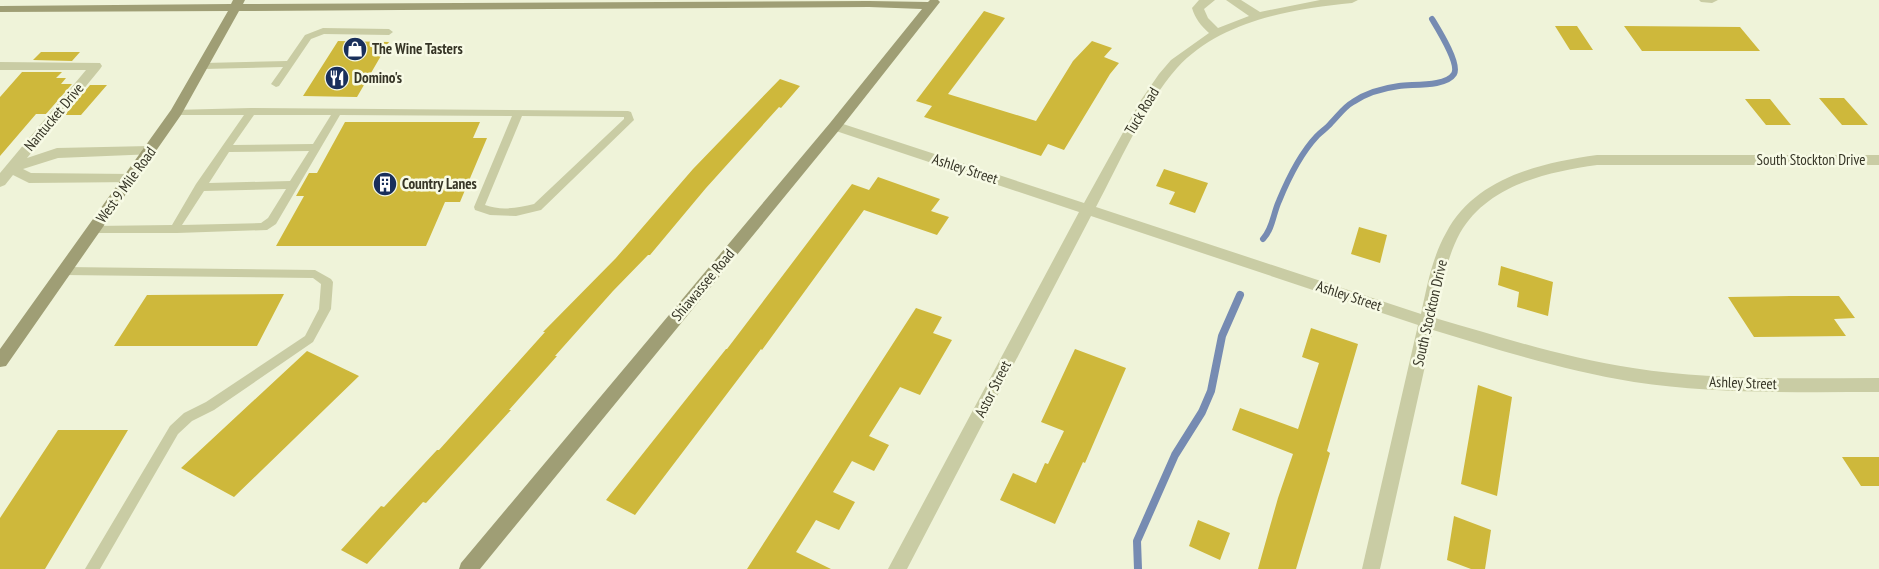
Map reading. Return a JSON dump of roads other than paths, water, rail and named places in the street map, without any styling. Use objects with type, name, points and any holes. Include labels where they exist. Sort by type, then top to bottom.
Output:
[{"type":"street","points":[[1209,0],[1198,8],[1199,15],[1218,34]]},
{"type":"street","points":[[1232,0],[1246,7],[1257,16]]},
{"type":"street","name":"Tuck Road","points":[[1088,208],[1147,100],[1161,80],[1182,58],[1230,27],[1257,16],[1294,6],[1352,0]]},
{"type":"street","points":[[1705,0],[1712,0]]},
{"type":"street","points":[[0,9],[237,4],[337,8],[765,2],[932,3]]},
{"type":"street","name":"Shiawassee Road","points":[[468,569],[835,126],[932,3]]},
{"type":"street","name":"West 9 Mile Road","points":[[2,355],[65,271],[150,151],[204,66],[237,4]]},
{"type":"street","name":"Nantucket Drive","points":[[0,66],[96,66],[0,182]]},
{"type":"street","name":"Ashley Street","points":[[835,126],[965,170],[1088,208],[1428,322],[1555,360],[1634,375],[1741,385],[1879,385]]},
{"type":"street","name":"Nantucket Drive","points":[[12,168],[57,153],[150,151]]},
{"type":"street","name":"South Stockton Drive","points":[[1371,569],[1445,250],[1460,222],[1479,201],[1508,183],[1558,165],[1611,159],[1879,160]]},
{"type":"street","points":[[12,168],[29,178],[131,179]]},
{"type":"street","name":"Astor Street","points":[[897,569],[1088,208]]},
{"type":"lane","points":[[276,84],[308,37],[323,31],[389,32]]},
{"type":"lane","points":[[204,66],[290,64]]},
{"type":"lane","points":[[176,112],[251,111],[337,112],[518,113],[628,114],[629,120],[538,206],[516,212],[490,211],[479,207],[518,113]]},
{"type":"lane","points":[[177,229],[177,223],[251,111]]},
{"type":"lane","points":[[94,230],[263,227],[278,214],[337,112]]},
{"type":"lane","points":[[227,149],[316,147]]},
{"type":"lane","points":[[200,188],[294,185]]},
{"type":"lane","points":[[65,271],[315,274],[327,282],[325,309],[309,339],[210,406],[188,418],[174,430],[92,569]]},
{"type":"waterway","points":[[1263,239],[1271,226],[1286,184],[1300,158],[1317,136],[1347,106],[1375,91],[1399,86],[1437,83],[1450,78],[1454,74],[1455,69],[1451,55],[1432,19]]},
{"type":"waterway","points":[[1138,569],[1137,541],[1175,455],[1202,412],[1211,391],[1222,336],[1240,295]]},
{"type":"place","name":"The Wine Tasters","points":[[355,49]]},
{"type":"place","name":"Domino's","points":[[337,78]]},
{"type":"place","name":"Country Lanes","points":[[385,184]]}]
